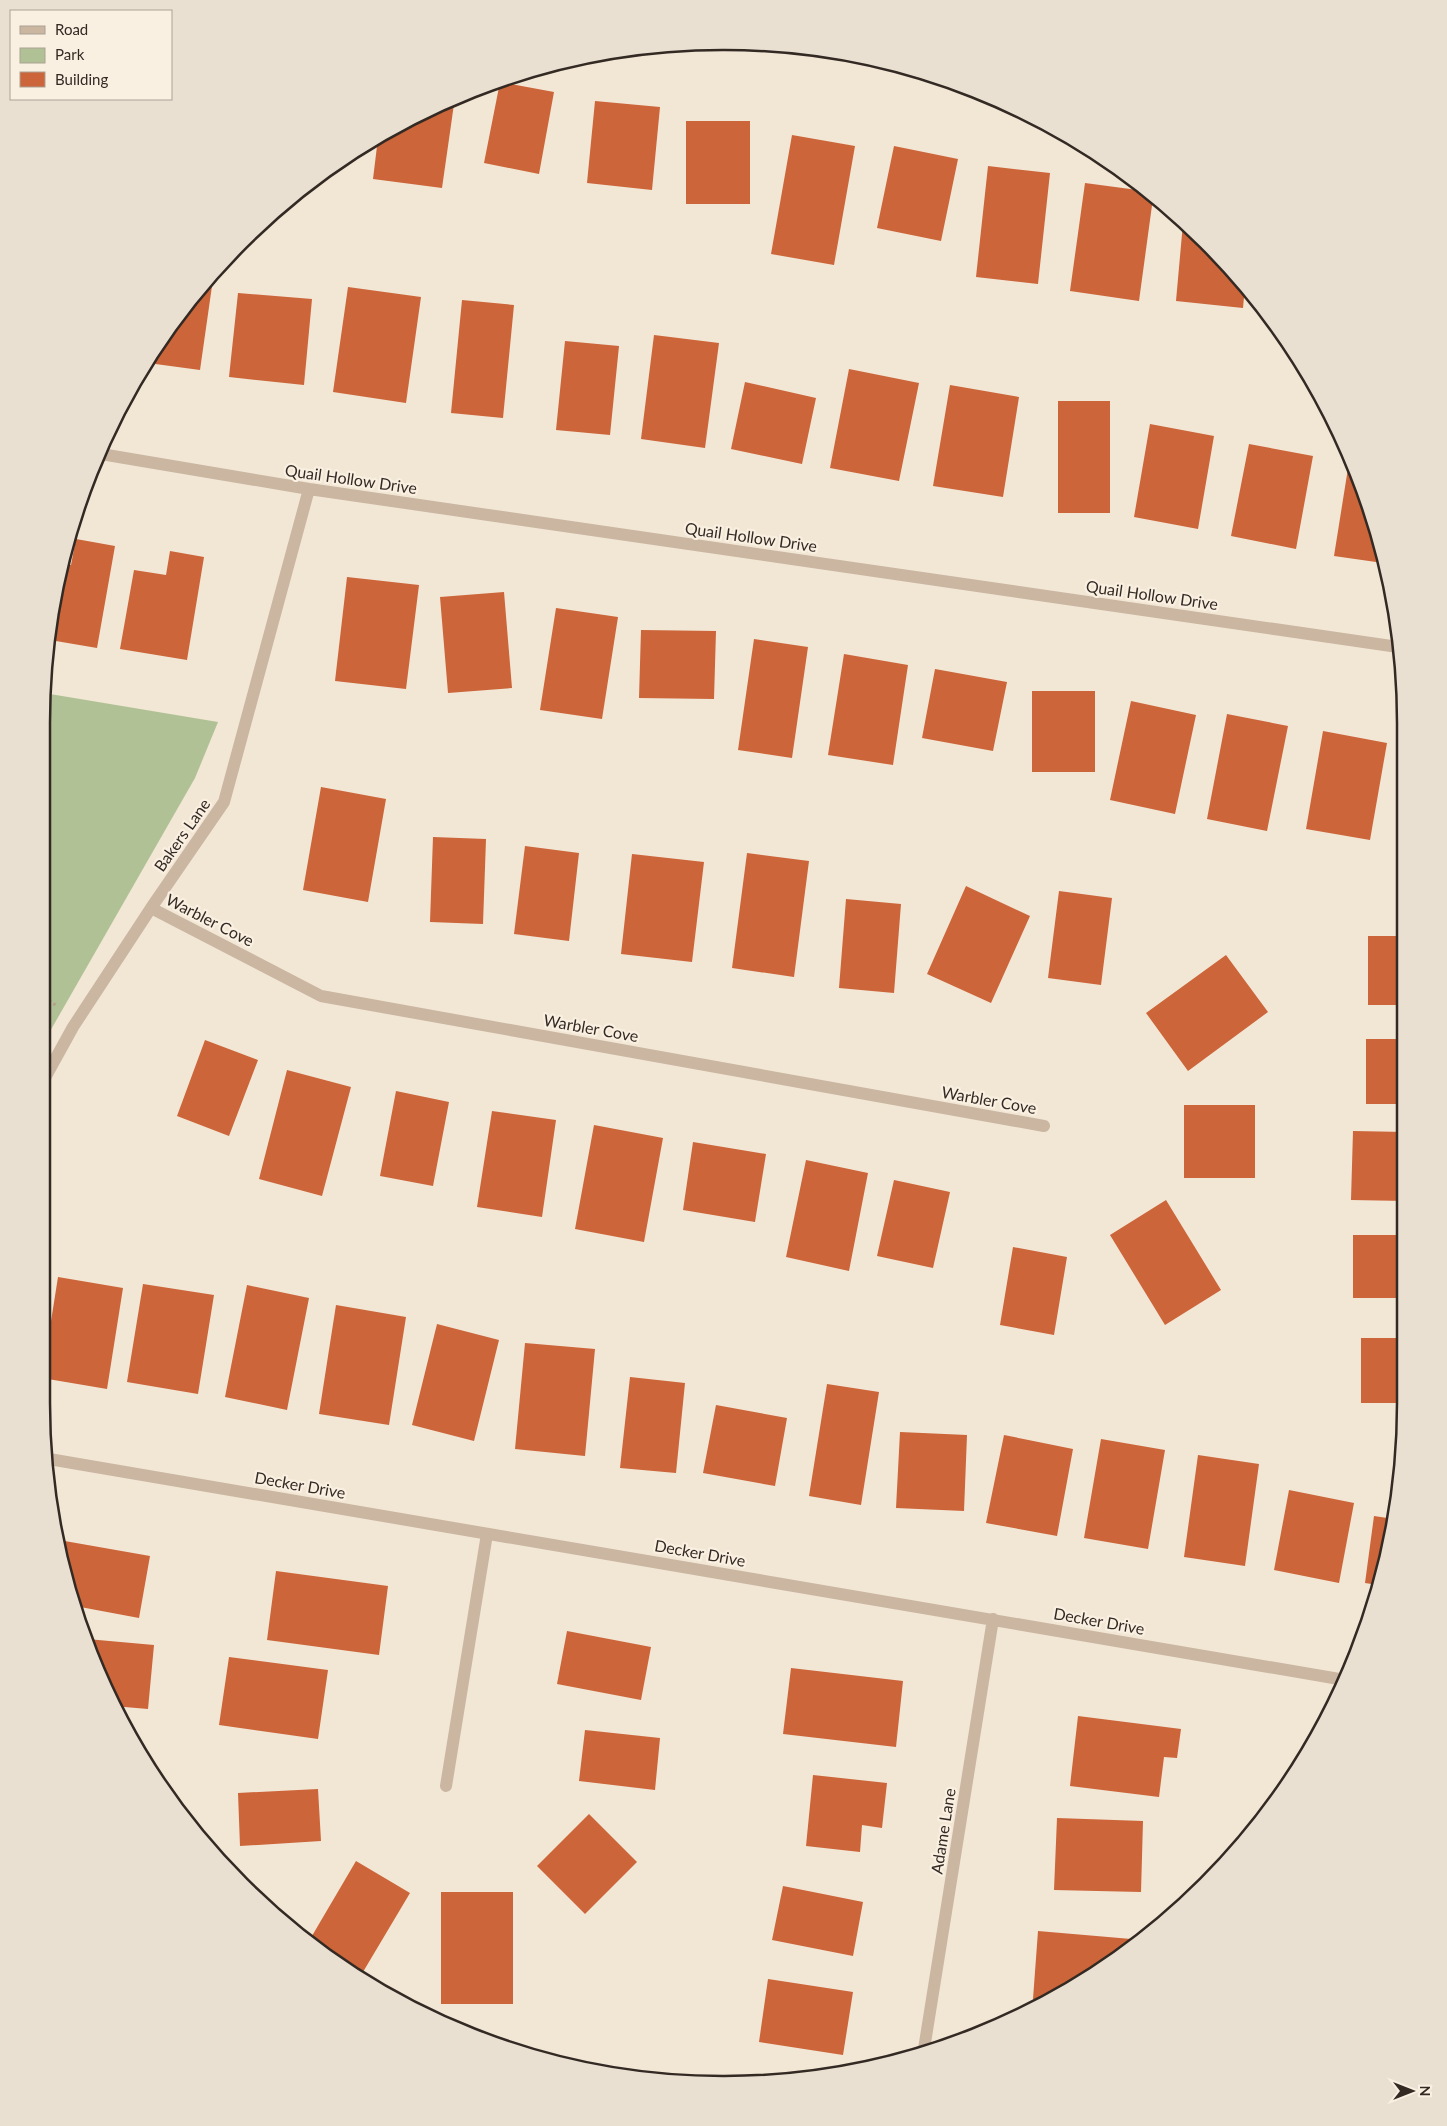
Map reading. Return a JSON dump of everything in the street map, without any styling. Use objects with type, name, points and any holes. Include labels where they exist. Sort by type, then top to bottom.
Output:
[{"type":"street","name":"Quail Hollow Drive","points":[[106,455],[309,489],[1392,646]]},
{"type":"street","name":"Bakers Lane","points":[[50,1069],[73,1027],[151,908],[224,802],[309,489]]},
{"type":"street","name":"Warbler Cove","points":[[151,908],[321,996],[1044,1126]]},
{"type":"street","name":"Decker Drive","points":[[52,1460],[1338,1679]]},
{"type":"street","points":[[446,1786],[487,1534]]},
{"type":"street","name":"Adame Lane","points":[[925,2045],[993,1619]]},
{"type":"path","points":[[50,1001],[58,1006]]},
{"type":"green space","points":[[51,694],[218,722],[195,778],[50,1031]]},
{"type":"building","points":[[512,84],[554,92],[539,174],[484,163],[499,89]]},
{"type":"building","points":[[595,101],[660,107],[652,190],[587,183]]},
{"type":"building","points":[[454,107],[442,188],[373,179],[377,146],[426,119]]},
{"type":"building","points":[[686,121],[750,121],[750,204],[686,204]]},
{"type":"building","points":[[792,135],[855,146],[834,265],[771,254]]},
{"type":"building","points":[[894,146],[958,159],[941,241],[877,228]]},
{"type":"building","points":[[988,166],[1050,173],[1038,284],[976,277]]},
{"type":"building","points":[[1085,183],[1135,190],[1152,204],[1139,301],[1070,291]]},
{"type":"building","points":[[1182,230],[1200,247],[1244,296],[1243,308],[1176,301]]},
{"type":"building","points":[[212,285],[200,370],[155,364],[189,313]]},
{"type":"building","points":[[348,287],[421,297],[406,403],[333,392]]},
{"type":"building","points":[[238,293],[312,299],[304,385],[229,377]]},
{"type":"building","points":[[462,300],[514,305],[503,418],[451,413]]},
{"type":"building","points":[[654,335],[719,343],[705,448],[641,439]]},
{"type":"building","points":[[565,341],[619,346],[610,435],[556,430]]},
{"type":"building","points":[[849,369],[919,383],[899,481],[830,468]]},
{"type":"building","points":[[745,382],[816,398],[802,464],[731,449]]},
{"type":"building","points":[[950,385],[1019,397],[1003,497],[933,486]]},
{"type":"building","points":[[1058,401],[1110,401],[1110,513],[1058,513]]},
{"type":"building","points":[[1150,424],[1214,436],[1198,529],[1134,517]]},
{"type":"building","points":[[1249,444],[1313,456],[1296,549],[1231,536]]},
{"type":"building","points":[[1348,470],[1361,507],[1377,562],[1334,556]]},
{"type":"building","points":[[76,539],[115,546],[97,648],[55,641],[63,592],[69,565],[71,565]]},
{"type":"building","points":[[170,551],[204,557],[187,660],[120,649],[134,570],[166,575]]},
{"type":"building","points":[[347,577],[419,585],[406,689],[335,681]]},
{"type":"building","points":[[504,592],[512,688],[448,693],[440,597]]},
{"type":"building","points":[[556,608],[618,617],[602,719],[540,710]]},
{"type":"building","points":[[641,630],[716,631],[714,699],[639,698]]},
{"type":"building","points":[[754,639],[808,647],[792,758],[738,750]]},
{"type":"building","points":[[844,654],[908,665],[893,765],[828,755]]},
{"type":"building","points":[[935,669],[1007,682],[993,751],[922,738]]},
{"type":"building","points":[[1032,691],[1095,691],[1095,772],[1032,772]]},
{"type":"building","points":[[1131,701],[1196,715],[1175,814],[1110,800]]},
{"type":"building","points":[[1227,714],[1288,726],[1267,831],[1207,819]]},
{"type":"building","points":[[1323,731],[1387,743],[1370,840],[1306,829]]},
{"type":"building","points":[[321,787],[386,799],[368,902],[303,890]]},
{"type":"building","points":[[433,837],[486,839],[483,924],[430,922]]},
{"type":"building","points":[[525,846],[579,853],[569,941],[514,934]]},
{"type":"building","points":[[747,853],[809,861],[794,977],[732,968]]},
{"type":"building","points":[[632,854],[704,862],[692,962],[621,954]]},
{"type":"building","points":[[966,886],[1030,916],[991,1003],[927,974]]},
{"type":"building","points":[[1059,891],[1112,898],[1101,985],[1048,978]]},
{"type":"building","points":[[846,899],[901,904],[894,993],[839,988]]},
{"type":"building","points":[[1368,936],[1397,936],[1397,1005],[1368,1005]]},
{"type":"building","points":[[1226,955],[1268,1012],[1188,1071],[1146,1013]]},
{"type":"building","points":[[1366,1039],[1397,1039],[1397,1104],[1366,1104]]},
{"type":"building","points":[[205,1040],[258,1060],[229,1136],[177,1116]]},
{"type":"building","points":[[287,1070],[351,1087],[322,1196],[259,1179]]},
{"type":"building","points":[[396,1091],[449,1102],[433,1186],[380,1176]]},
{"type":"building","points":[[1184,1105],[1255,1105],[1255,1178],[1184,1178]]},
{"type":"building","points":[[492,1111],[556,1120],[542,1217],[477,1207]]},
{"type":"building","points":[[594,1125],[663,1138],[644,1242],[575,1229]]},
{"type":"building","points":[[1353,1131],[1397,1132],[1397,1201],[1351,1200]]},
{"type":"building","points":[[693,1142],[766,1154],[755,1222],[683,1210]]},
{"type":"building","points":[[806,1160],[868,1173],[849,1271],[786,1257]]},
{"type":"building","points":[[894,1180],[950,1192],[933,1268],[877,1256]]},
{"type":"building","points":[[1166,1200],[1221,1290],[1165,1325],[1110,1235]]},
{"type":"building","points":[[1353,1235],[1397,1235],[1397,1298],[1353,1298]]},
{"type":"building","points":[[1013,1247],[1067,1257],[1054,1335],[1000,1325]]},
{"type":"building","points":[[58,1277],[123,1288],[107,1389],[50,1379],[50,1328]]},
{"type":"building","points":[[143,1284],[214,1295],[198,1394],[127,1382]]},
{"type":"building","points":[[247,1285],[309,1298],[287,1410],[225,1397]]},
{"type":"building","points":[[336,1305],[406,1317],[389,1425],[319,1414]]},
{"type":"building","points":[[437,1324],[499,1340],[474,1441],[412,1425]]},
{"type":"building","points":[[1361,1338],[1397,1338],[1397,1403],[1361,1403]]},
{"type":"building","points":[[525,1343],[595,1349],[585,1456],[515,1449]]},
{"type":"building","points":[[630,1377],[685,1383],[676,1473],[620,1468]]},
{"type":"building","points":[[827,1384],[879,1392],[861,1505],[809,1496]]},
{"type":"building","points":[[716,1405],[787,1418],[775,1486],[703,1473]]},
{"type":"building","points":[[900,1432],[967,1435],[964,1511],[896,1508]]},
{"type":"building","points":[[1004,1435],[1073,1449],[1057,1536],[986,1523]]},
{"type":"building","points":[[1101,1439],[1165,1450],[1148,1549],[1084,1538]]},
{"type":"building","points":[[1198,1455],[1259,1464],[1245,1566],[1184,1557]]},
{"type":"building","points":[[1289,1490],[1354,1503],[1339,1583],[1274,1570]]},
{"type":"building","points":[[1374,1516],[1387,1518],[1372,1584],[1365,1583]]},
{"type":"building","points":[[65,1541],[150,1556],[139,1618],[82,1607]]},
{"type":"building","points":[[276,1571],[388,1586],[379,1655],[267,1640]]},
{"type":"building","points":[[567,1631],[651,1647],[641,1700],[557,1684]]},
{"type":"building","points":[[94,1640],[154,1645],[148,1709],[123,1707]]},
{"type":"building","points":[[229,1657],[328,1670],[318,1739],[219,1725]]},
{"type":"building","points":[[791,1668],[903,1681],[896,1747],[783,1734]]},
{"type":"building","points":[[1078,1716],[1181,1729],[1177,1758],[1164,1757],[1159,1797],[1070,1786]]},
{"type":"building","points":[[585,1730],[660,1738],[655,1790],[579,1781]]},
{"type":"building","points":[[813,1775],[887,1783],[882,1828],[862,1825],[860,1852],[806,1846]]},
{"type":"building","points":[[318,1789],[321,1841],[240,1846],[238,1793]]},
{"type":"building","points":[[589,1814],[637,1862],[585,1914],[537,1866]]},
{"type":"building","points":[[1057,1818],[1143,1821],[1141,1892],[1054,1890]]},
{"type":"building","points":[[356,1861],[410,1893],[363,1971],[312,1936]]},
{"type":"building","points":[[783,1886],[863,1902],[853,1956],[772,1940]]},
{"type":"building","points":[[441,1892],[513,1892],[513,2004],[441,2004]]},
{"type":"building","points":[[1038,1931],[1131,1939],[1060,1986],[1033,1999]]},
{"type":"building","points":[[768,1979],[853,1992],[843,2055],[759,2042]]}]
